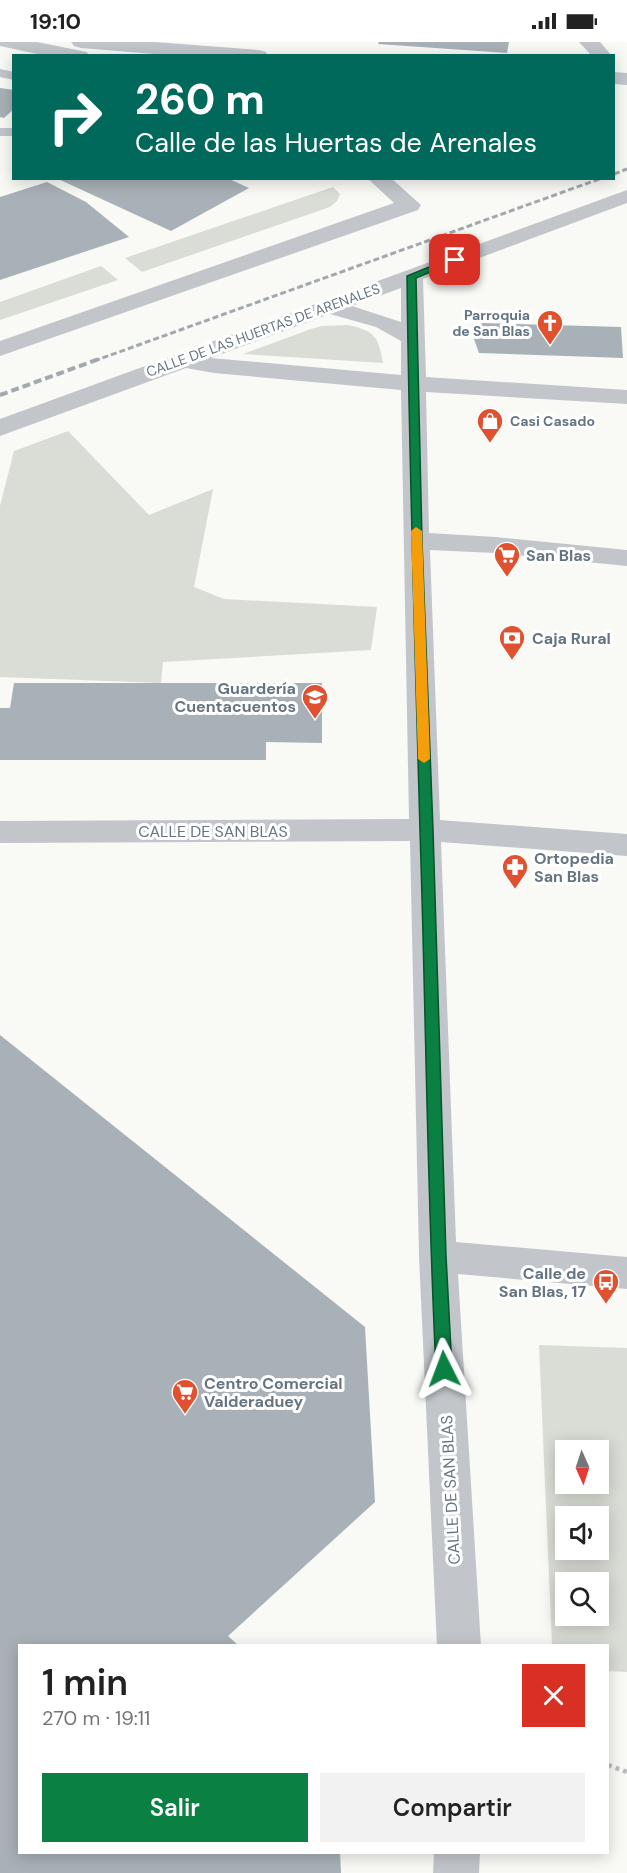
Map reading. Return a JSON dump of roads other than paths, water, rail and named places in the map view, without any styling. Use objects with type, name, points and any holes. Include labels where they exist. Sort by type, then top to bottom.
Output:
[{"type":"street","points":[[6,42],[76,52],[168,54]]},
{"type":"street","points":[[589,42],[607,54]]},
{"type":"street","points":[[0,349],[410,205],[379,180]]},
{"type":"street","name":"CALLE DE LAS HUERTAS DE ARENALES","points":[[0,428],[627,196]]},
{"type":"street","name":"CALLE DE SAN BLAS","points":[[411,276],[415,383],[416,541],[427,830],[438,1256],[459,1644]]},
{"type":"street","points":[[328,306],[384,322],[413,338]]},
{"type":"street","points":[[182,360],[214,366],[490,390],[627,398]]},
{"type":"street","points":[[416,541],[495,545],[627,558]]},
{"type":"street","name":"CALLE DE SAN BLAS","points":[[0,831],[427,830],[627,845]]},
{"type":"street","points":[[438,1256],[627,1274]]},
{"type":"street","points":[[456,1873],[457,1854]]},
{"type":"railway","points":[[615,174],[627,169]]},
{"type":"railway","points":[[94,361],[596,180]]},
{"type":"railway","points":[[0,395],[99,359]]},
{"type":"place","name":"Parroquia de San Blas","points":[[550,346]]},
{"type":"place","name":"Casi Casado","points":[[490,444]]},
{"type":"place","name":"San Blas","points":[[507,578]]},
{"type":"place","name":"Caja Rural","points":[[512,661]]},
{"type":"place","name":"Guardería Cuentacuentos","points":[[315,720]]},
{"type":"place","name":"Ortopedia San Blas","points":[[515,890]]},
{"type":"place","name":"Calle de San Blas, 17","points":[[606,1305]]},
{"type":"place","name":"Centro Comercial Valderaduey","points":[[185,1415]]}]
